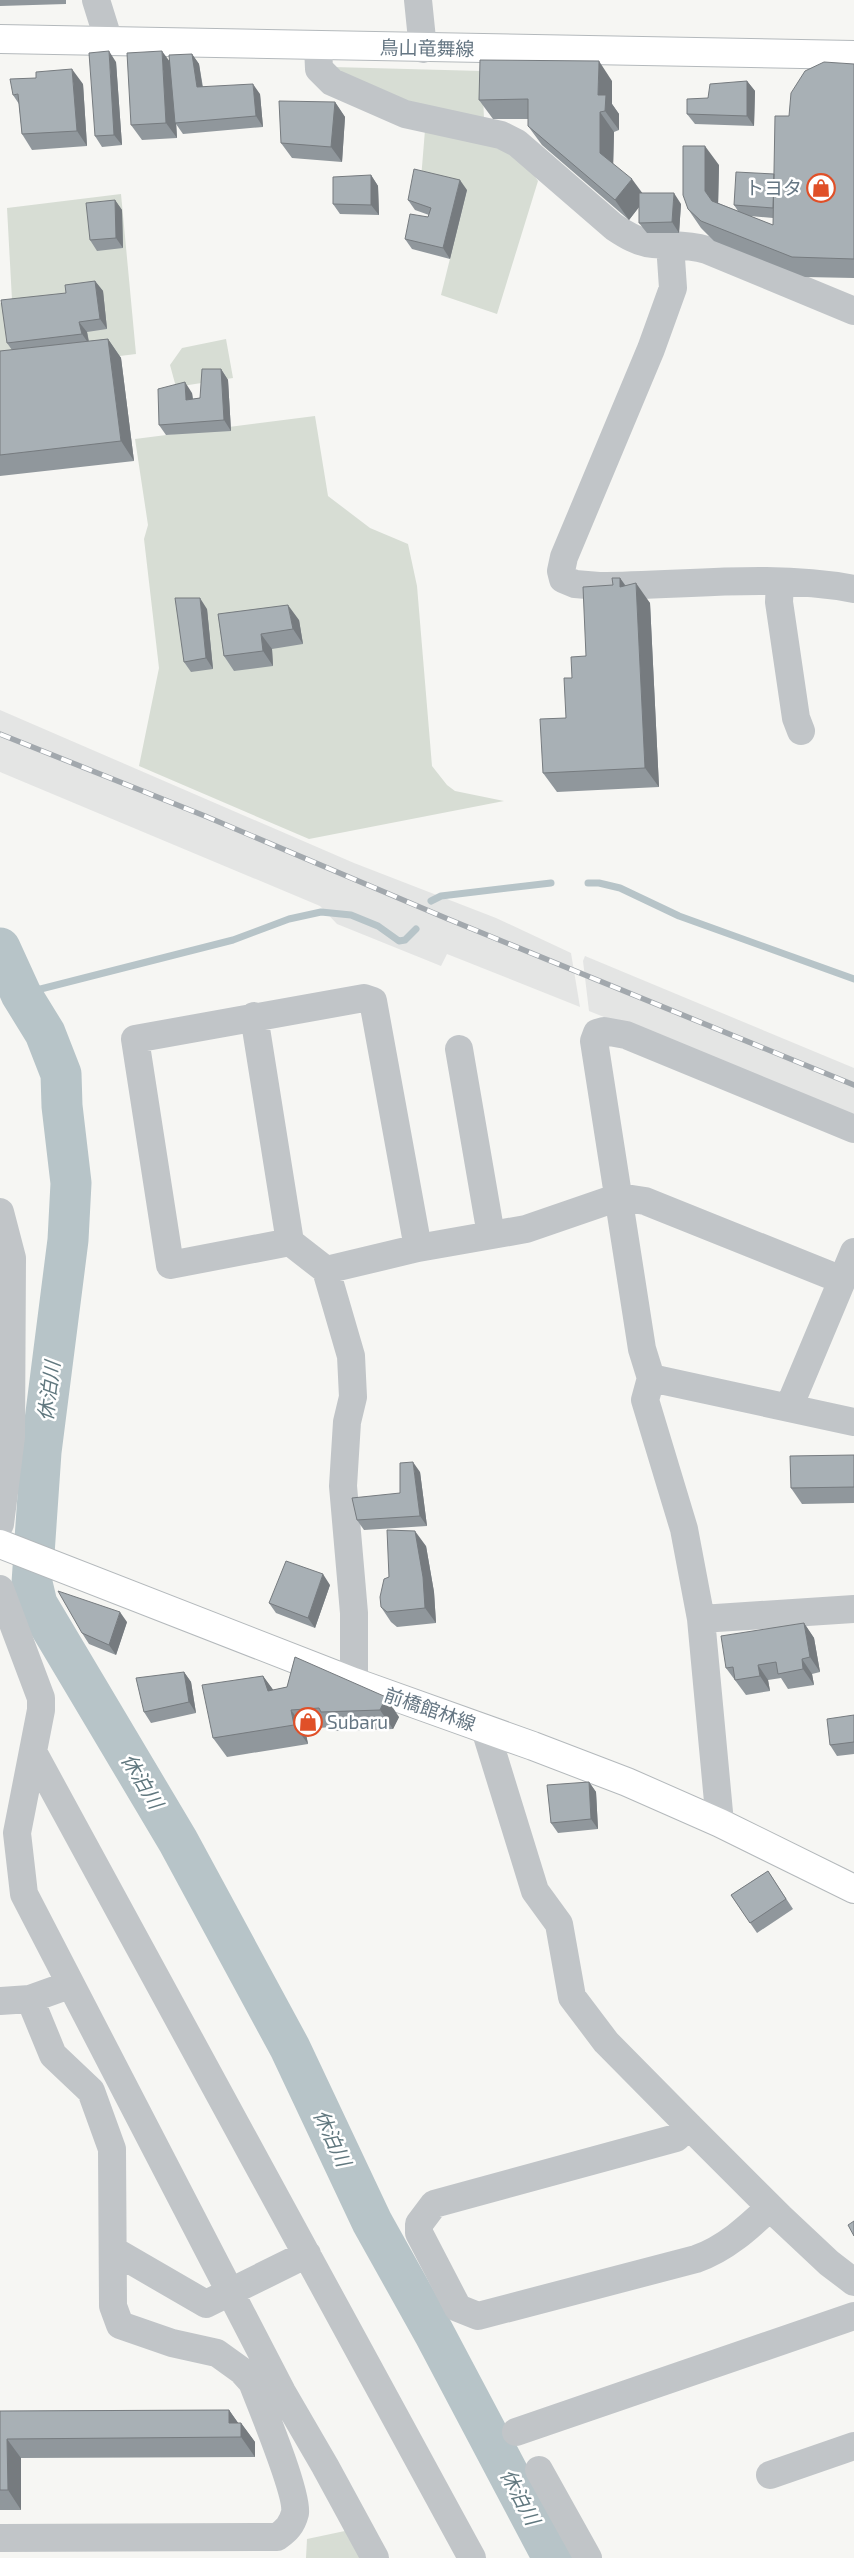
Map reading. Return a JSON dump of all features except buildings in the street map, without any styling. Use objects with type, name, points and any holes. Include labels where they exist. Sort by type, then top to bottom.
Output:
[{"type":"main road","name":"鳥山竜舞線","points":[[0,40],[854,55]]},
{"type":"main road","name":"前橋館林線","points":[[2,1538],[38,1560],[354,1682],[626,1782],[720,1823],[854,1889]]},
{"type":"street","points":[[96,0],[106,32],[106,42]]},
{"type":"street","points":[[418,0],[423,48]]},
{"type":"street","points":[[318,46],[319,69],[332,82],[421,119],[501,135],[517,143],[614,227],[639,240],[652,244],[686,244],[707,250],[854,311]]},
{"type":"street","points":[[670,244],[673,288],[651,349],[564,557],[561,571],[564,579],[575,584],[599,586],[808,582],[854,589]]},
{"type":"street","points":[[780,582],[779,602],[796,718],[801,731]]},
{"type":"street","points":[[290,1242],[170,1266],[135,1039],[254,1016],[364,998],[373,1001],[418,1248]]},
{"type":"street","points":[[254,1016],[290,1242],[326,1270],[351,1356],[353,1396],[347,1422],[343,1486],[354,1613],[354,1682]]},
{"type":"street","points":[[720,1823],[701,1619],[684,1529],[645,1400],[651,1378],[642,1349],[594,1041],[597,1033],[604,1031],[626,1035],[854,1129]]},
{"type":"street","points":[[459,1049],[491,1235]]},
{"type":"street","points":[[326,1270],[418,1248],[526,1229],[619,1197],[645,1200],[842,1280]]},
{"type":"street","points":[[0,1212],[4,1246],[12,1258],[2,1538]]},
{"type":"street","points":[[789,1407],[854,1252]]},
{"type":"street","points":[[651,1378],[854,1422]]},
{"type":"street","points":[[0,1589],[41,1698],[41,1710],[17,1833],[24,1894],[282,2392],[326,2466],[375,2558]]},
{"type":"street","points":[[701,1619],[854,1610]]},
{"type":"street","points":[[485,1729],[535,1890],[559,1924],[572,1997],[606,2042],[688,2126],[770,2207],[829,2262],[854,2282]]},
{"type":"street","points":[[33,1752],[472,2558]]},
{"type":"street","points":[[0,2001],[30,1999],[70,1985]]},
{"type":"street","points":[[0,2538],[277,2537],[288,2530],[295,2513],[289,2483],[252,2382],[242,2371],[217,2353],[172,2343],[120,2324],[114,2306],[112,2149],[91,2091],[53,2055],[30,1999]]},
{"type":"street","points":[[688,2126],[676,2138],[434,2204],[419,2224],[419,2232],[458,2308],[478,2316],[696,2259],[711,2254],[747,2229],[770,2207]]},
{"type":"street","points":[[113,2250],[206,2304],[231,2294],[307,2254]]},
{"type":"street","points":[[516,2432],[854,2316]]},
{"type":"street","points":[[770,2475],[854,2446]]},
{"type":"street","points":[[539,2470],[588,2558]]},
{"type":"shaded area","points":[[333,67],[482,71],[484,119],[401,103]]},
{"type":"shaded area","points":[[425,130],[499,146],[526,163],[538,181],[497,314],[441,295],[467,190],[421,179]]},
{"type":"shaded area","points":[[121,194],[136,354],[0,371],[0,303],[12,300],[7,208]]},
{"type":"shaded area","points":[[226,339],[233,378],[176,387],[170,365],[182,348]]},
{"type":"shaded area","points":[[315,416],[328,496],[370,528],[408,544],[417,586],[432,766],[447,785],[455,791],[504,801],[309,839],[139,766],[159,668],[144,539],[148,525],[135,439]]},
{"type":"shaded area","points":[[0,710],[354,863],[496,918],[571,953],[580,1007],[447,954],[441,966],[337,924],[320,906],[0,772]]},
{"type":"shaded area","points":[[585,956],[854,1068],[854,1117],[589,1011],[583,961]]},
{"type":"shaded area","points":[[359,2528],[375,2558],[306,2558],[307,2539]]},
{"type":"waterway","points":[[431,901],[441,896],[551,883]]},
{"type":"waterway","points":[[588,883],[599,883],[620,888],[679,916],[854,979]]},
{"type":"waterway","points":[[21,994],[233,940],[289,919],[321,912],[351,915],[378,926],[399,941],[405,940],[416,929]]},
{"type":"waterway","name":"休泊川","points":[[0,948],[21,994],[45,1033],[61,1074],[62,1106],[71,1183],[68,1240],[41,1452],[32,1583],[37,1604],[178,1841],[290,2048],[372,2222],[434,2333],[553,2558]]},
{"type":"railway","points":[[0,734],[205,816],[448,919],[854,1085]]},
{"type":"place","name":"トヨタ","points":[[821,188]]},
{"type":"place","name":"Subaru","points":[[308,1722]]}]
